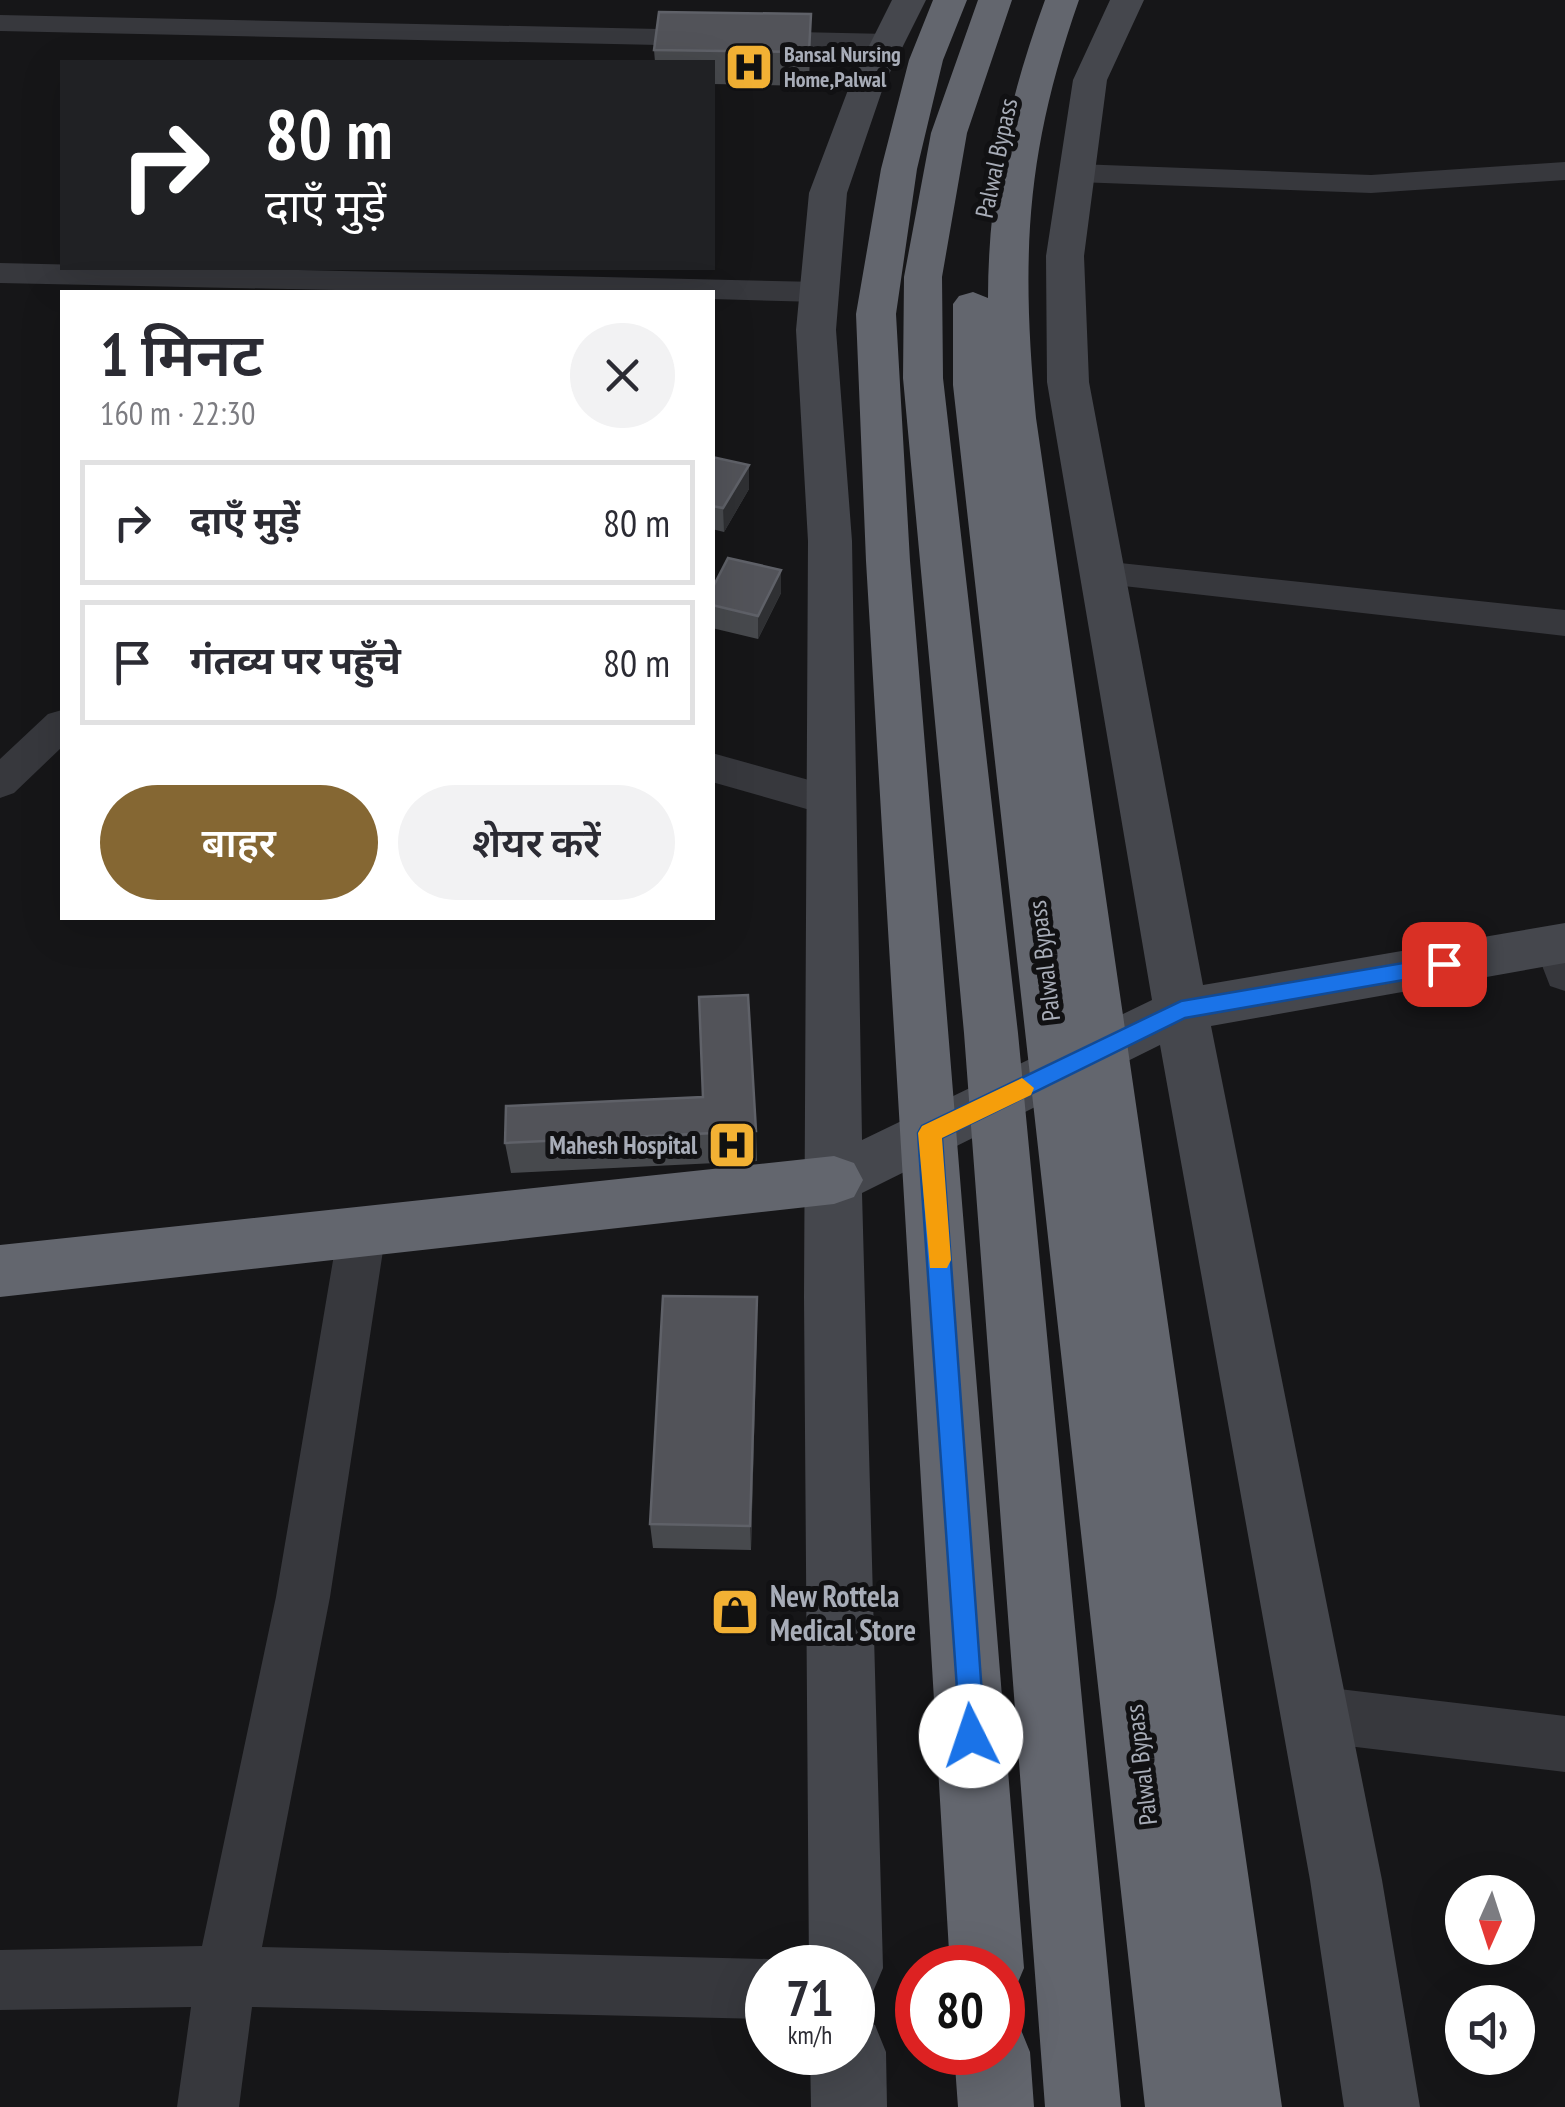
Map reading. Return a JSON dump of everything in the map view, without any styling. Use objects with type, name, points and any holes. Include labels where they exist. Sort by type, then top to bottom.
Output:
[{"type":"highway","points":[[950,0],[926,60],[899,170],[876,314],[888,561],[984,1945]]},
{"type":"highway","name":"Palwal Bypass","points":[[995,0],[949,133],[923,277],[923,378],[989,1013],[1083,2107]]},
{"type":"highway","name":"Palwal Bypass","points":[[1040,0],[1030,18],[988,170],[973,285],[974,384],[1183,2107]]},
{"type":"highway","points":[[1062,0],[1038,60],[1011,165],[1004,307],[1098,1050],[1139,1316],[1244,2107]]},
{"type":"highway","points":[[0,1271],[834,1180]]},
{"type":"highway","points":[[994,2075],[996,2107]]},
{"type":"street","points":[[450,33],[461,0]]},
{"type":"street","points":[[846,1945],[834,1180],[830,541],[816,330],[828,193],[888,42],[909,0]]},
{"type":"street","points":[[1127,0],[1090,80],[1065,256],[1068,382],[1314,1714],[1382,2107]]},
{"type":"street","points":[[0,54],[9,23],[888,42]]},
{"type":"street","points":[[362,60],[371,32]]},
{"type":"street","points":[[1077,173],[1371,184],[1565,172]]},
{"type":"street","points":[[0,273],[290,273],[819,292]]},
{"type":"street","points":[[1101,573],[1565,623]]},
{"type":"street","points":[[0,782],[60,726]]},
{"type":"street","points":[[715,768],[831,801]]},
{"type":"street","points":[[834,1180],[1181,1010],[1562,954]]},
{"type":"street","points":[[208,2107],[226,1976],[303,1597],[362,1231]]},
{"type":"street","points":[[1314,1714],[1565,1744]]},
{"type":"street","points":[[0,1980],[226,1976],[745,1988]]},
{"type":"street","points":[[848,2075],[849,2107]]},
{"type":"building","points":[[659,12],[811,14],[809,52],[654,50]]},
{"type":"building","points":[[715,458],[749,465],[723,508],[715,507]]},
{"type":"building","points":[[728,558],[781,570],[758,616],[715,606],[715,583]]},
{"type":"building","points":[[748,995],[756,1131],[505,1143],[506,1106],[703,1097],[699,997]]},
{"type":"building","points":[[663,1296],[757,1297],[750,1526],[650,1524]]},
{"type":"slow traffic","points":[[939,1260],[930,1133],[1022,1088]]},
{"type":"place","name":"Bansal Nursing Home,Palwal","points":[[749,67]]},
{"type":"place","name":"Mahesh Hospital","points":[[732,1145]]},
{"type":"place","name":"New Rottela Medical Store","points":[[735,1612]]},
{"type":"route","points":[[971,1736],[930,1133],[1181,1010],[1444,964]]}]
